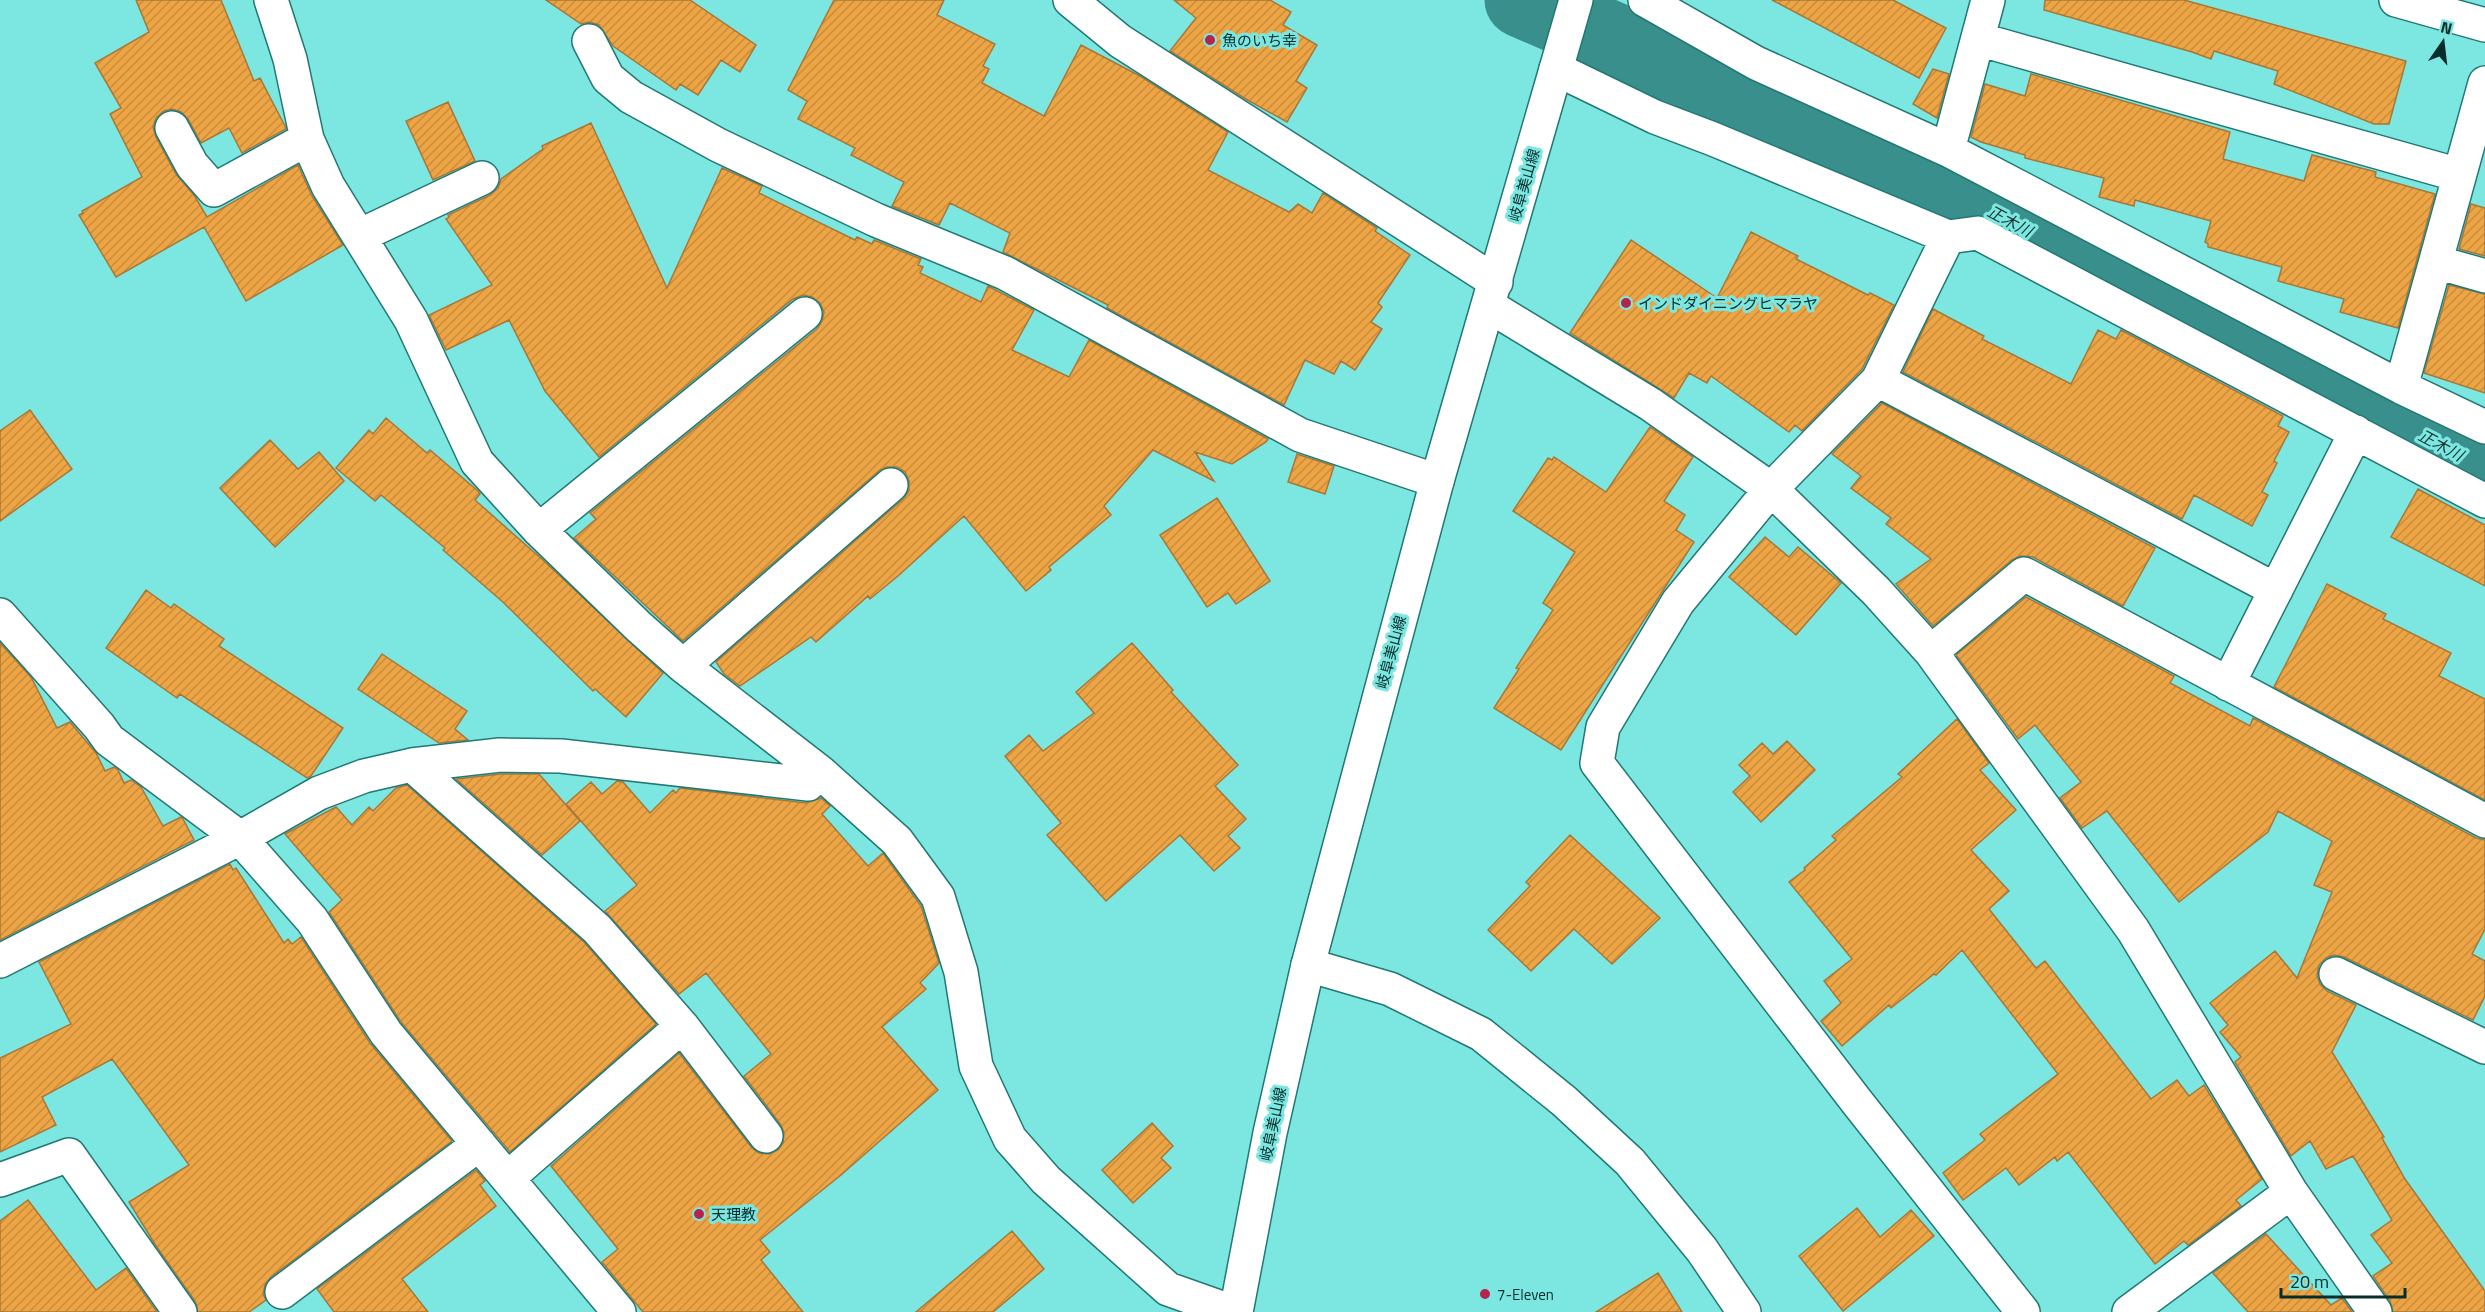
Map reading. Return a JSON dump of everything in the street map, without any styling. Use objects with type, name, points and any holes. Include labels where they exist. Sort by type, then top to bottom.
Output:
[{"type":"street","points":[[271,0],[290,59],[307,139],[328,186],[411,320],[477,462],[539,530],[638,626],[683,666],[820,772],[897,841],[938,897],[961,972],[976,1066],[1010,1139],[1046,1180],[1168,1289],[1235,1312]]},
{"type":"street","points":[[1070,0],[1119,41],[1493,294],[1771,489],[1876,591],[1931,652],[2133,930],[2291,1192],[2375,1312]]},
{"type":"street","name":"岐阜美山線","points":[[1235,1312],[1270,1133],[1308,965],[1437,481],[1493,294],[1576,0]]},
{"type":"street","points":[[1645,0],[1756,63],[1948,150],[2401,387],[2485,427]]},
{"type":"street","points":[[1948,150],[1988,0]]},
{"type":"street","points":[[2396,0],[2485,25]]},
{"type":"street","points":[[1978,39],[2459,176]]},
{"type":"street","points":[[589,41],[608,78],[631,97],[718,145],[876,220],[1005,273],[1300,435],[1437,481]]},
{"type":"street","points":[[1559,59],[1654,117],[1723,143],[1948,237],[1978,233],[2485,501]]},
{"type":"street","points":[[2401,387],[2485,83]]},
{"type":"street","points":[[172,128],[192,165],[214,190],[307,139]]},
{"type":"street","points":[[359,236],[482,178]]},
{"type":"street","points":[[1948,237],[1878,380],[1771,489],[1678,602],[1603,727],[1597,763],[1857,1102],[2023,1312]]},
{"type":"street","points":[[2436,261],[2485,276]]},
{"type":"street","points":[[539,530],[805,314]]},
{"type":"street","points":[[1878,380],[2276,590]]},
{"type":"street","points":[[2228,684],[2356,432]]},
{"type":"street","points":[[683,666],[891,485]]},
{"type":"street","points":[[1931,652],[2024,574],[2485,820]]},
{"type":"street","points":[[0,615],[109,740],[240,838],[312,920],[386,1033],[620,1312]]},
{"type":"street","points":[[0,962],[240,838],[319,793],[364,776],[412,765],[500,755],[561,756],[808,784],[820,772]]},
{"type":"street","points":[[412,765],[597,928],[682,1026],[766,1136]]},
{"type":"street","points":[[1308,965],[1390,989],[1481,1034],[1564,1101],[1630,1162],[1702,1250],[1744,1312]]},
{"type":"street","points":[[2336,974],[2485,1047]]},
{"type":"street","points":[[508,1178],[682,1026]]},
{"type":"street","points":[[282,1292],[479,1144]]},
{"type":"street","points":[[0,1180],[69,1155],[180,1312]]},
{"type":"street","points":[[2128,1312],[2291,1192]]},
{"type":"building","points":[[136,0],[221,0],[254,81],[260,78],[286,129],[242,153],[229,128],[201,143],[188,119],[181,112],[172,109],[164,111],[156,118],[153,127],[156,137],[176,174],[194,195],[207,217],[298,165],[312,196],[343,245],[246,301],[204,227],[116,277],[79,215],[83,213],[82,211],[142,177],[110,114],[121,108],[95,63],[149,32]]},
{"type":"building","points":[[546,0],[690,0],[756,45],[740,72],[721,60],[698,95],[680,84],[676,90],[613,46],[599,25],[589,22],[581,24]]},
{"type":"building","points":[[834,0],[944,0],[937,15],[995,44],[983,66],[989,69],[982,83],[1044,116],[1081,45],[1140,76],[1228,132],[1208,170],[1289,212],[1298,204],[1312,213],[1323,193],[1377,228],[1375,231],[1410,255],[1378,303],[1382,307],[1371,322],[1382,329],[1355,370],[1341,361],[1334,374],[1305,360],[1284,405],[1107,308],[1108,305],[1003,252],[1010,233],[950,203],[939,225],[892,206],[904,182],[851,155],[855,148],[798,119],[807,101],[788,90]]},
{"type":"building","points":[[1174,0],[1270,0],[1291,12],[1283,25],[1317,45],[1296,81],[1307,88],[1287,122],[1170,51],[1196,18]]},
{"type":"building","points":[[1772,0],[1893,0],[1946,28],[1919,78]]},
{"type":"building","points":[[2045,0],[2184,0],[2406,61],[2389,124],[2374,124],[2274,84],[2278,71],[2214,51],[2211,59],[2044,10]]},
{"type":"building","points":[[1933,69],[1949,74],[1937,118],[1913,104]]},
{"type":"building","points":[[2031,74],[2230,132],[2223,159],[2304,181],[2312,155],[2376,172],[2375,177],[2435,194],[2398,328],[2340,312],[2344,299],[2278,281],[2282,267],[2208,247],[2205,242],[2211,221],[2135,200],[2134,206],[2099,197],[2104,178],[2025,158],[2025,155],[1971,137],[1985,84],[2025,96]]},
{"type":"building","points":[[448,102],[475,161],[433,180],[406,121]]},
{"type":"building","points":[[591,123],[667,288],[722,168],[762,186],[759,193],[855,240],[857,237],[872,244],[874,240],[921,259],[918,265],[923,267],[920,273],[981,302],[988,286],[1034,310],[1012,350],[1069,377],[1089,340],[1268,439],[1232,464],[1195,452],[1214,481],[1153,450],[1104,506],[1111,515],[1049,567],[1051,570],[1026,591],[964,516],[898,576],[870,599],[868,596],[816,642],[811,637],[740,686],[724,674],[716,662],[903,499],[909,491],[909,481],[905,472],[897,467],[887,467],[879,471],[683,641],[574,538],[596,519],[590,513],[817,329],[824,312],[820,303],[812,297],[803,295],[793,299],[599,457],[545,391],[509,320],[446,350],[429,315],[492,285],[446,219],[448,215],[490,195],[498,188],[501,179],[543,149],[542,146]]},
{"type":"building","points":[[2471,204],[2485,208],[2485,256],[2459,249]]},
{"type":"building","points":[[1751,232],[1798,256],[1796,259],[1868,295],[1870,293],[1894,305],[1862,369],[1802,431],[1795,425],[1789,432],[1711,376],[1707,383],[1689,373],[1674,398],[1570,333],[1631,240],[1717,298]]},
{"type":"building","points":[[2449,285],[2485,294],[2485,393],[2424,373]]},
{"type":"building","points":[[1933,309],[1984,336],[1982,339],[2071,384],[2098,330],[2116,339],[2121,330],[2283,416],[2278,426],[2289,432],[2262,492],[2268,495],[2252,526],[2194,495],[2182,519],[1903,372]]},
{"type":"building","points":[[1882,403],[2155,548],[2123,606],[2033,557],[2021,556],[2012,560],[1933,626],[1896,584],[1931,559],[1886,524],[1891,518],[1851,488],[1861,476],[1832,454]]},
{"type":"building","points":[[30,410],[72,469],[0,521],[0,431]]},
{"type":"building","points":[[386,418],[427,453],[430,450],[478,491],[480,494],[475,500],[544,561],[663,673],[626,717],[595,689],[593,691],[504,603],[443,550],[445,548],[381,495],[375,501],[336,468],[369,430],[373,434]]},
{"type":"building","points":[[1650,427],[1693,457],[1664,501],[1685,515],[1676,530],[1694,542],[1561,750],[1494,708],[1553,610],[1543,603],[1575,552],[1513,511],[1548,458],[1552,460],[1554,457],[1606,492]]},
{"type":"building","points":[[270,440],[298,469],[319,452],[344,481],[275,547],[220,488]]},
{"type":"building","points":[[1297,454],[1334,466],[1325,494],[1288,482]]},
{"type":"building","points":[[2418,489],[2485,525],[2485,586],[2391,537]]},
{"type":"building","points":[[1217,498],[1270,581],[1236,604],[1228,593],[1207,607],[1160,535]]},
{"type":"building","points":[[1765,537],[1789,557],[1798,547],[1841,583],[1796,635],[1729,577]]},
{"type":"building","points":[[2327,584],[2386,614],[2383,619],[2451,653],[2439,676],[2485,699],[2485,800],[2274,687]]},
{"type":"building","points":[[146,590],[171,608],[174,604],[224,639],[219,646],[343,728],[311,776],[307,778],[180,694],[177,698],[106,648]]},
{"type":"building","points":[[2026,597],[2174,676],[2170,683],[2250,726],[2253,718],[2476,838],[2485,840],[2485,929],[2472,954],[2485,961],[2485,996],[2473,1020],[2344,957],[2334,955],[2326,958],[2319,965],[2317,975],[2320,984],[2327,991],[2356,1005],[2332,1052],[2384,1137],[2382,1138],[2405,1179],[2485,1291],[2485,1312],[2393,1312],[2390,1301],[2373,1276],[2392,1263],[2371,1235],[2392,1220],[2353,1156],[2326,1169],[2310,1141],[2291,1156],[2235,1062],[2241,1057],[2220,1032],[2228,1025],[2210,1003],[2275,951],[2297,978],[2332,892],[2314,885],[2332,841],[2278,811],[2268,832],[2179,902],[2107,811],[2082,828],[2060,798],[2081,782],[2035,725],[2018,739],[1956,655]]},
{"type":"building","points":[[0,643],[31,677],[57,728],[70,722],[96,753],[105,771],[114,767],[118,770],[124,783],[131,780],[141,787],[163,826],[181,817],[194,840],[0,940]]},
{"type":"building","points":[[1132,643],[1173,690],[1171,692],[1238,765],[1215,786],[1246,819],[1228,836],[1240,848],[1214,871],[1180,835],[1106,901],[1047,835],[1061,823],[1005,756],[1029,735],[1043,751],[1094,713],[1076,692]]},
{"type":"building","points":[[382,654],[467,711],[455,729],[468,740],[439,743],[358,689]]},
{"type":"building","points":[[1957,719],[1989,763],[1980,770],[2016,810],[1971,850],[2009,891],[1989,909],[2036,968],[2045,961],[2151,1099],[2177,1080],[2189,1096],[2204,1085],[2262,1179],[2236,1200],[2241,1206],[2188,1245],[2184,1241],[2155,1264],[2068,1152],[2057,1161],[2055,1157],[2019,1185],[2006,1168],[1963,1200],[1943,1173],[1985,1140],[1980,1134],[2058,1074],[1962,950],[1936,975],[1934,974],[1891,1008],[1889,1005],[1842,1046],[1821,1021],[1841,1003],[1824,981],[1852,959],[1789,882],[1836,840],[1832,836],[1902,777],[1898,774]]},
{"type":"building","points":[[1787,741],[1815,770],[1761,822],[1733,792],[1750,776],[1739,765],[1762,743],[1773,754]]},
{"type":"building","points":[[501,774],[539,774],[580,821],[542,855],[456,779]]},
{"type":"building","points":[[617,781],[623,782],[650,813],[673,790],[676,793],[680,788],[806,803],[821,798],[830,806],[822,814],[868,866],[883,853],[921,906],[939,963],[920,983],[926,989],[882,1027],[938,1090],[841,1175],[760,1240],[770,1252],[761,1260],[803,1312],[643,1312],[602,1262],[618,1249],[551,1166],[679,1053],[752,1148],[759,1153],[769,1154],[778,1150],[783,1143],[784,1133],[781,1125],[744,1076],[771,1054],[706,973],[679,994],[605,911],[637,885],[566,804],[591,782],[602,794]]},
{"type":"building","points":[[407,785],[584,942],[656,1024],[510,1152],[401,1022],[329,912],[342,900],[285,834],[336,807],[352,825],[369,807],[373,811],[396,788]]},
{"type":"building","points":[[1570,835],[1660,918],[1612,964],[1574,929],[1531,971],[1488,930],[1530,886],[1526,882]]},
{"type":"building","points":[[230,864],[233,870],[236,868],[284,943],[288,939],[292,944],[301,937],[370,1043],[452,1141],[271,1277],[265,1285],[263,1294],[266,1300],[249,1312],[198,1312],[195,1301],[156,1246],[129,1202],[189,1165],[112,1059],[42,1097],[56,1125],[0,1152],[0,1058],[71,1024],[39,962]]},
{"type":"building","points":[[1152,1123],[1173,1146],[1161,1158],[1171,1168],[1133,1203],[1102,1170]]},
{"type":"building","points":[[476,1170],[485,1181],[480,1185],[496,1206],[402,1279],[428,1312],[334,1312],[317,1289]]},
{"type":"building","points":[[28,1200],[96,1290],[126,1268],[157,1312],[0,1312],[0,1221]]},
{"type":"building","points":[[1857,1208],[1880,1237],[1911,1210],[1934,1236],[1843,1311],[1799,1256]]},
{"type":"building","points":[[1012,1231],[1044,1269],[993,1312],[916,1312]]},
{"type":"building","points":[[2266,1234],[2331,1305],[2342,1298],[2352,1312],[2248,1312],[2213,1273]]},
{"type":"building","points":[[1658,1273],[1682,1312],[1596,1312]]},
{"type":"waterway","name":"正木川","points":[[1522,0],[1768,107],[1952,191],[2485,468]]},
{"type":"place","name":"魚のいち幸","points":[[1210,40]]},
{"type":"place","name":"インドダイニングヒマラヤ","points":[[1626,303]]},
{"type":"place","name":"天理教","points":[[699,1214]]},
{"type":"place","name":"7-Eleven","points":[[1485,1294]]}]
